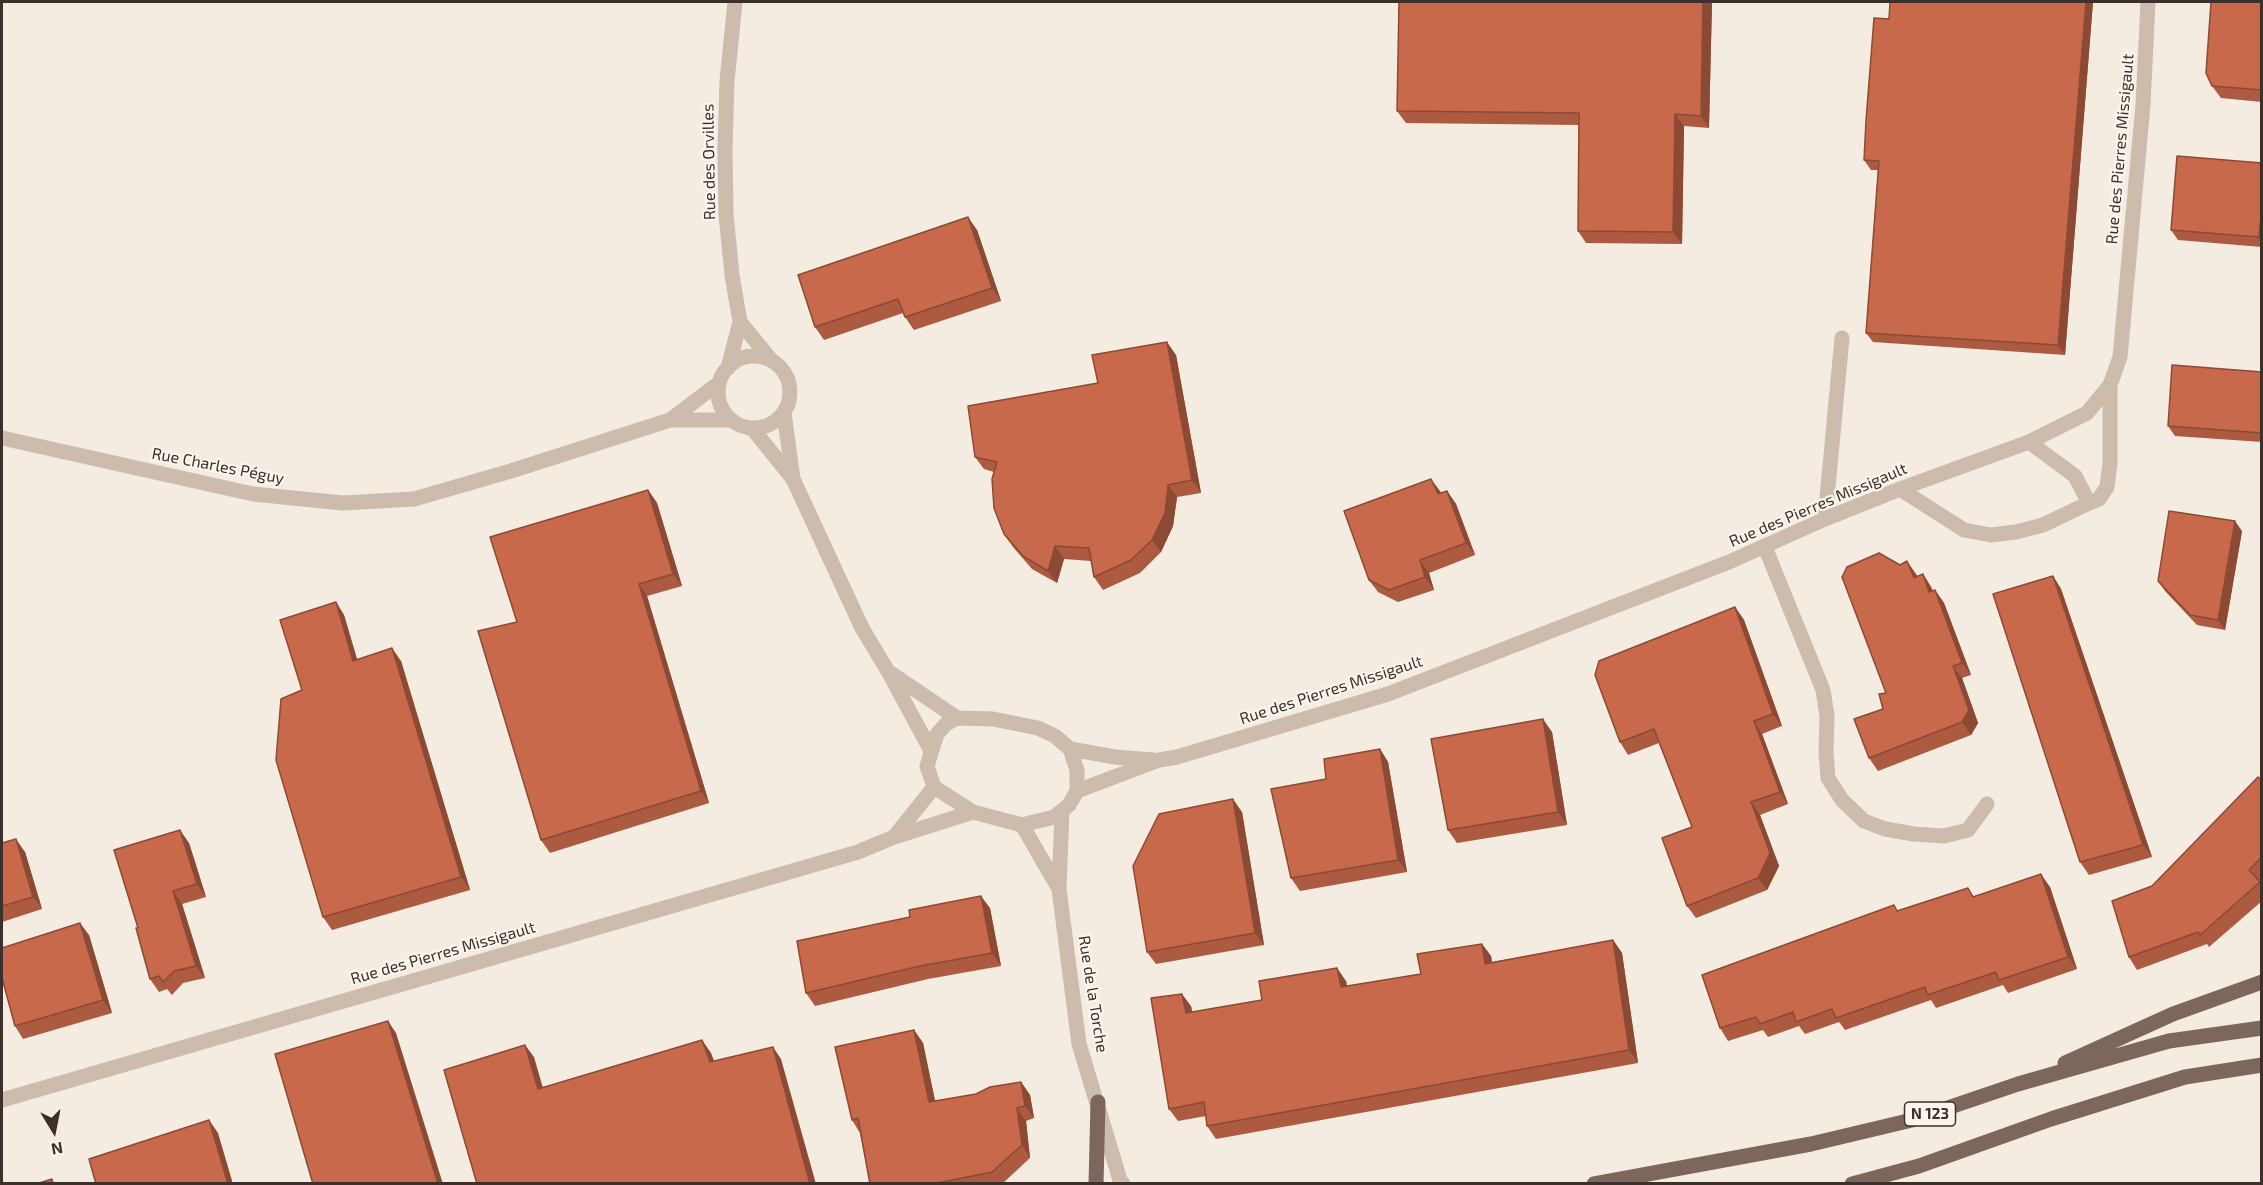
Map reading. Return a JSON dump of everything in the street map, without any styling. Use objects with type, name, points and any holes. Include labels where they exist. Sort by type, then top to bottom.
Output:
[{"type":"main road","points":[[2018,1084],[2173,1014],[2262,982]]},
{"type":"main road","name":"N 123","points":[[1594,1184],[1811,1143],[1912,1120],[2018,1084],[2169,1041],[2262,1028]]},
{"type":"main road","points":[[1852,1184],[1919,1166],[2051,1119],[2185,1077],[2262,1065]]},
{"type":"main road","points":[[1096,1184],[1098,1102]]},
{"type":"street","name":"Rue des Orvilles","points":[[728,368],[740,322],[732,275],[726,214],[724,150],[727,81],[735,2]]},
{"type":"street","name":"Rue des Pierres Missigault","points":[[1077,791],[1159,760],[1177,757],[1388,694],[1765,547],[1825,519],[1900,489],[2029,442],[2087,413],[2110,386],[2120,357],[2143,105],[2148,2]]},
{"type":"street","name":"Rue des Orvilles","points":[[740,322],[772,361]]},
{"type":"street","points":[[1825,519],[1842,338]]},
{"type":"street","points":[[753,356],[772,361],[786,374],[789,382],[789,403],[784,413],[770,425],[752,428],[741,426],[731,420],[721,407],[719,383],[728,368],[735,362],[753,356]]},
{"type":"street","name":"Rue Charles Péguy","points":[[670,420],[719,383]]},
{"type":"street","points":[[1900,489],[1964,530],[1991,535],[2043,525],[2099,499],[2107,487],[2110,463],[2110,386]]},
{"type":"street","points":[[784,413],[793,479]]},
{"type":"street","name":"Rue Charles Péguy","points":[[2,438],[253,494],[343,503],[414,499],[511,471],[670,420],[731,420]]},
{"type":"street","points":[[752,428],[793,479],[862,628],[930,749]]},
{"type":"street","points":[[2029,442],[2075,476],[2089,503]]},
{"type":"street","points":[[1765,547],[1823,690],[1827,716],[1828,778],[1842,800],[1864,821],[1885,829],[1944,836],[1968,830],[1987,804]]},
{"type":"street","points":[[889,673],[957,718]]},
{"type":"street","points":[[957,718],[993,719],[1038,728],[1055,736],[1070,749],[1077,770],[1077,791],[1069,805],[1054,817],[1022,825],[973,812],[934,787],[927,766],[930,749],[937,734],[946,724],[957,718]]},
{"type":"street","name":"Rue des Pierres Missigault","points":[[1070,749],[1115,758],[1159,760]]},
{"type":"street","points":[[894,837],[934,787]]},
{"type":"street","points":[[1059,889],[1062,811]]},
{"type":"street","name":"Rue des Pierres Missigault","points":[[2,1100],[858,852],[894,837],[973,812]]},
{"type":"street","points":[[1022,825],[1059,889]]},
{"type":"street","name":"Rue de la Torche","points":[[1059,889],[1079,1044],[1123,1184]]},
{"type":"building","points":[[1399,2],[1703,2],[1701,116],[1675,114],[1673,232],[1578,231],[1579,113],[1397,111]]},
{"type":"building","points":[[1890,2],[2086,2],[2058,345],[1866,333],[1879,161],[1864,160],[1866,121],[1874,18],[1889,19]]},
{"type":"building","points":[[2211,2],[2262,2],[2262,90],[2212,86],[2206,73]]},
{"type":"building","points":[[2177,156],[2262,163],[2259,237],[2171,230]]},
{"type":"building","points":[[968,217],[992,288],[905,317],[898,299],[815,327],[798,275]]},
{"type":"building","points":[[1167,342],[1192,480],[1168,485],[1165,513],[1152,540],[1131,560],[1094,577],[1089,548],[1055,546],[1048,571],[1023,556],[1004,534],[994,508],[992,479],[997,462],[975,457],[968,406],[1098,383],[1092,355]]},
{"type":"building","points":[[2172,365],[2262,372],[2262,433],[2168,426]]},
{"type":"building","points":[[1431,479],[1438,494],[1447,491],[1466,543],[1420,560],[1425,577],[1389,590],[1369,580],[1344,511]]},
{"type":"building","points":[[648,490],[673,574],[639,584],[701,791],[541,840],[478,631],[517,622],[490,537]]},
{"type":"building","points":[[2169,511],[2235,521],[2218,620],[2190,615],[2158,581]]},
{"type":"building","points":[[1879,553],[1900,565],[1907,561],[1914,578],[1923,574],[1929,592],[1935,590],[1962,663],[1953,666],[1969,710],[1962,722],[1869,758],[1854,719],[1883,709],[1879,694],[1886,693],[1842,577],[1847,567]]},
{"type":"building","points":[[2053,576],[2143,845],[2080,862],[1993,594]]},
{"type":"building","points":[[336,602],[353,661],[392,648],[461,877],[323,917],[276,760],[281,699],[302,690],[280,620]]},
{"type":"building","points":[[1735,607],[1773,714],[1754,721],[1780,792],[1751,802],[1770,853],[1758,878],[1687,906],[1662,838],[1692,827],[1654,729],[1620,742],[1595,675],[1599,661]]},
{"type":"building","points":[[1543,719],[1558,812],[1448,830],[1431,739]]},
{"type":"building","points":[[1380,749],[1398,860],[1291,878],[1271,789],[1326,779],[1324,759]]},
{"type":"building","points":[[2258,777],[2262,781],[2262,857],[2249,870],[2260,882],[2200,935],[2198,932],[2129,957],[2112,901],[2152,886]]},
{"type":"building","points":[[1233,799],[1255,933],[1147,952],[1133,866],[1159,814]]},
{"type":"building","points":[[180,830],[197,884],[173,891],[196,966],[174,971],[163,982],[159,976],[150,979],[136,928],[138,928],[114,850]]},
{"type":"building","points":[[16,839],[33,897],[2,906],[2,843]]},
{"type":"building","points":[[2041,874],[2068,957],[1999,980],[1996,972],[1927,995],[1925,987],[1836,1018],[1832,1009],[1796,1022],[1793,1012],[1760,1024],[1756,1017],[1720,1028],[1702,975],[1894,905],[1897,911],[1968,888],[1973,897]]},
{"type":"building","points":[[981,896],[992,953],[920,966],[806,993],[797,941],[910,917],[909,910]]},
{"type":"building","points":[[80,923],[103,1000],[15,1026],[2,978],[2,948]]},
{"type":"building","points":[[1613,940],[1629,1050],[1207,1126],[1204,1102],[1169,1109],[1151,998],[1182,994],[1186,1013],[1262,1000],[1259,981],[1337,968],[1341,987],[1421,974],[1417,954],[1482,944],[1485,964]]},
{"type":"building","points":[[388,1021],[438,1184],[313,1184],[275,1054]]},
{"type":"building","points":[[914,1030],[929,1102],[976,1094],[990,1087],[1021,1082],[1025,1106],[1017,1108],[1022,1145],[992,1172],[932,1184],[870,1184],[858,1118],[852,1120],[835,1047]]},
{"type":"building","points":[[702,1040],[710,1062],[773,1047],[810,1184],[477,1184],[444,1070],[525,1045],[538,1089]]},
{"type":"building","points":[[209,1120],[228,1184],[96,1184],[89,1159]]},
{"type":"building","points":[[52,1179],[53,1184],[36,1184]]}]
